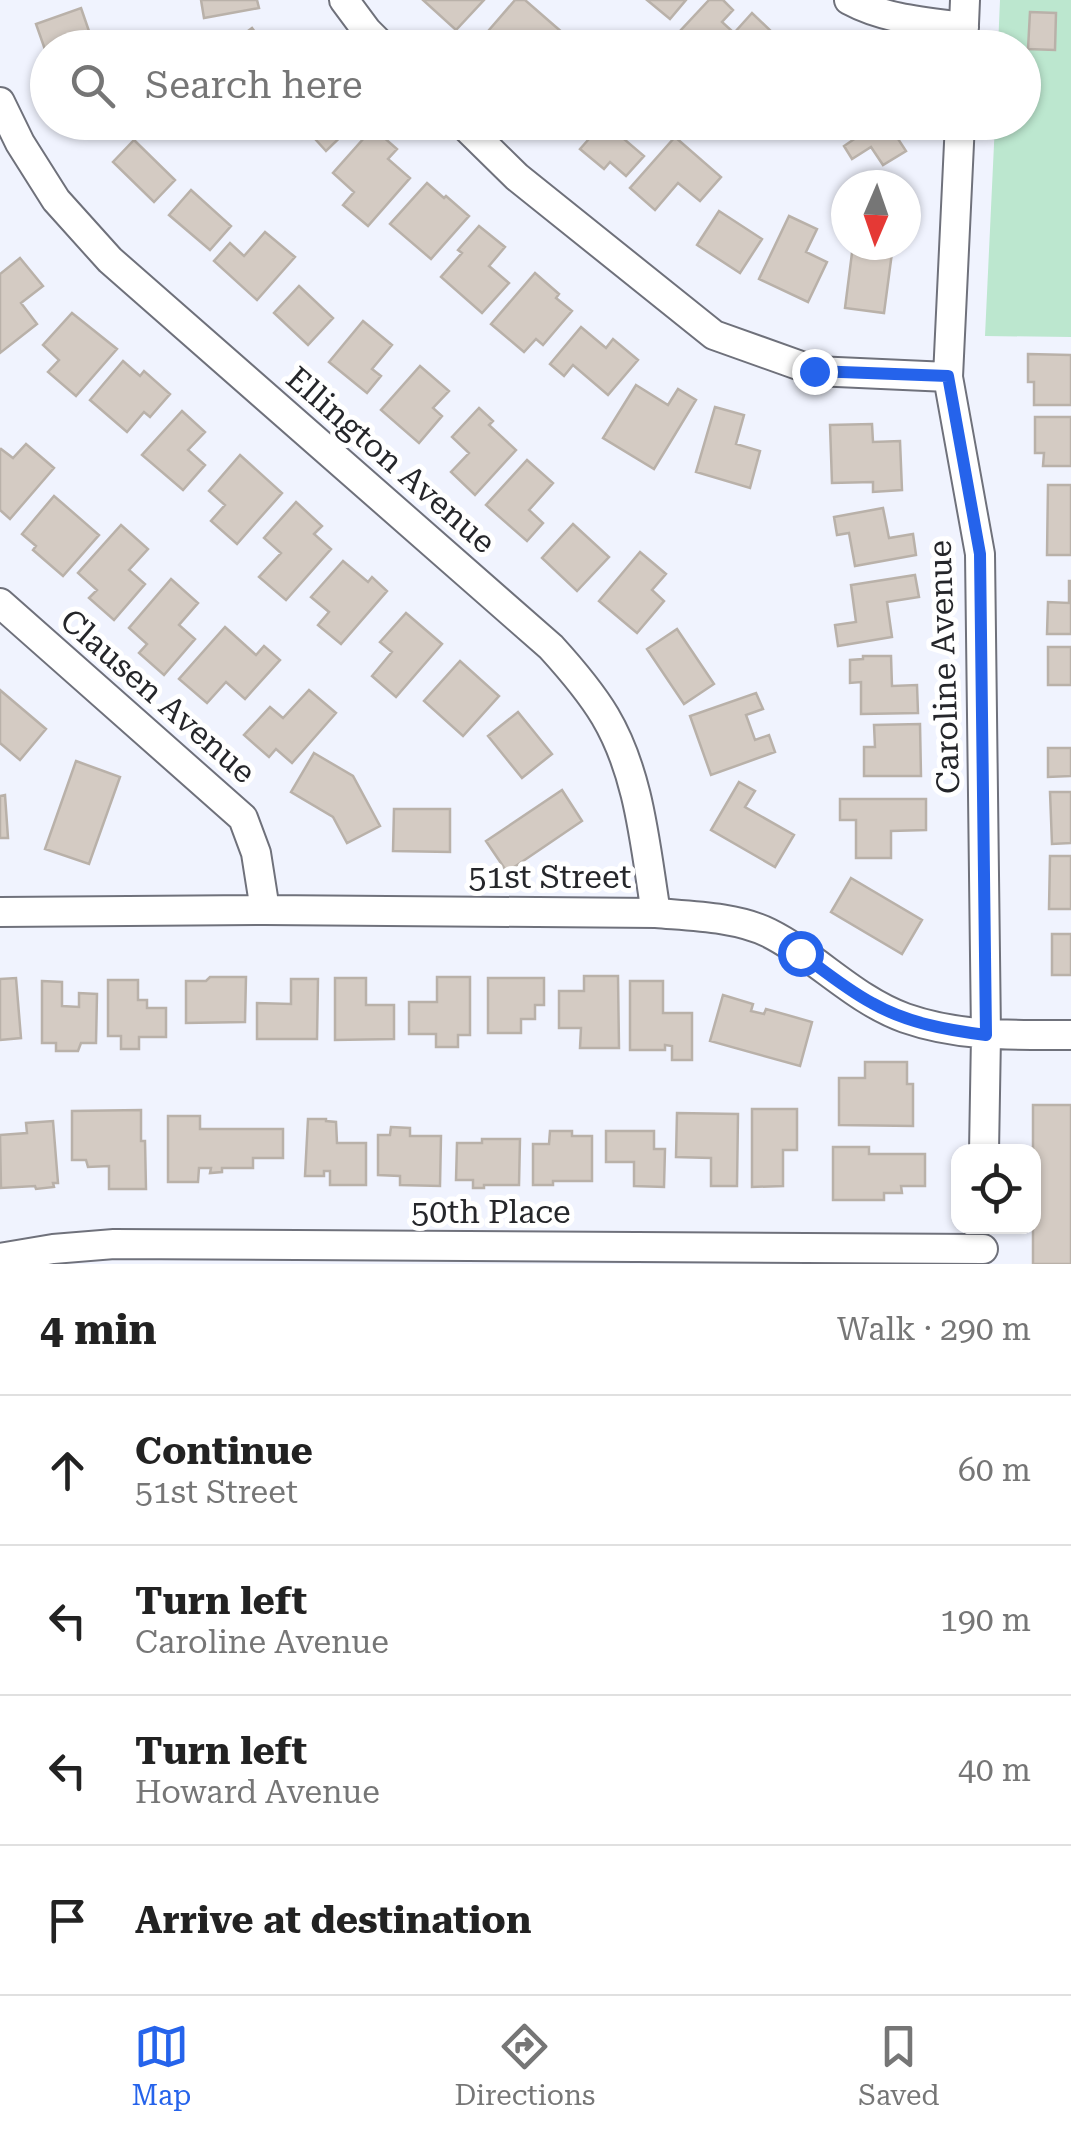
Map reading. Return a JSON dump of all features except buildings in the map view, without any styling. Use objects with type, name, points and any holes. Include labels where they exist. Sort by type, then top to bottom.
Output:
[{"type":"street","points":[[344,0],[367,30]]},
{"type":"street","points":[[848,0],[905,20],[964,25]]},
{"type":"street","name":"Ellington Avenue","points":[[0,102],[56,200],[110,260],[551,647],[580,680],[606,717],[626,762],[639,804],[656,913]]},
{"type":"street","points":[[479,140],[517,177],[714,335],[814,371],[948,376]]},
{"type":"street","name":"Caroline Avenue","points":[[959,140],[948,376],[980,554],[984,1144]]},
{"type":"street","name":"Clausen Avenue","points":[[0,604],[243,818],[256,853],[266,910]]},
{"type":"street","name":"51st Street","points":[[0,912],[266,910],[700,916],[766,932],[872,1004],[905,1018],[986,1035],[1071,1035]]},
{"type":"street","name":"50th Place","points":[[0,1258],[53,1248],[114,1244],[983,1247]]},
{"type":"green space","points":[[1000,0],[1071,0],[1071,337],[985,336],[994,140],[1041,140],[1041,30],[999,30]]},
{"type":"route","points":[[800,953],[872,1004],[905,1018],[986,1035],[980,554],[948,376],[814,371]]}]
